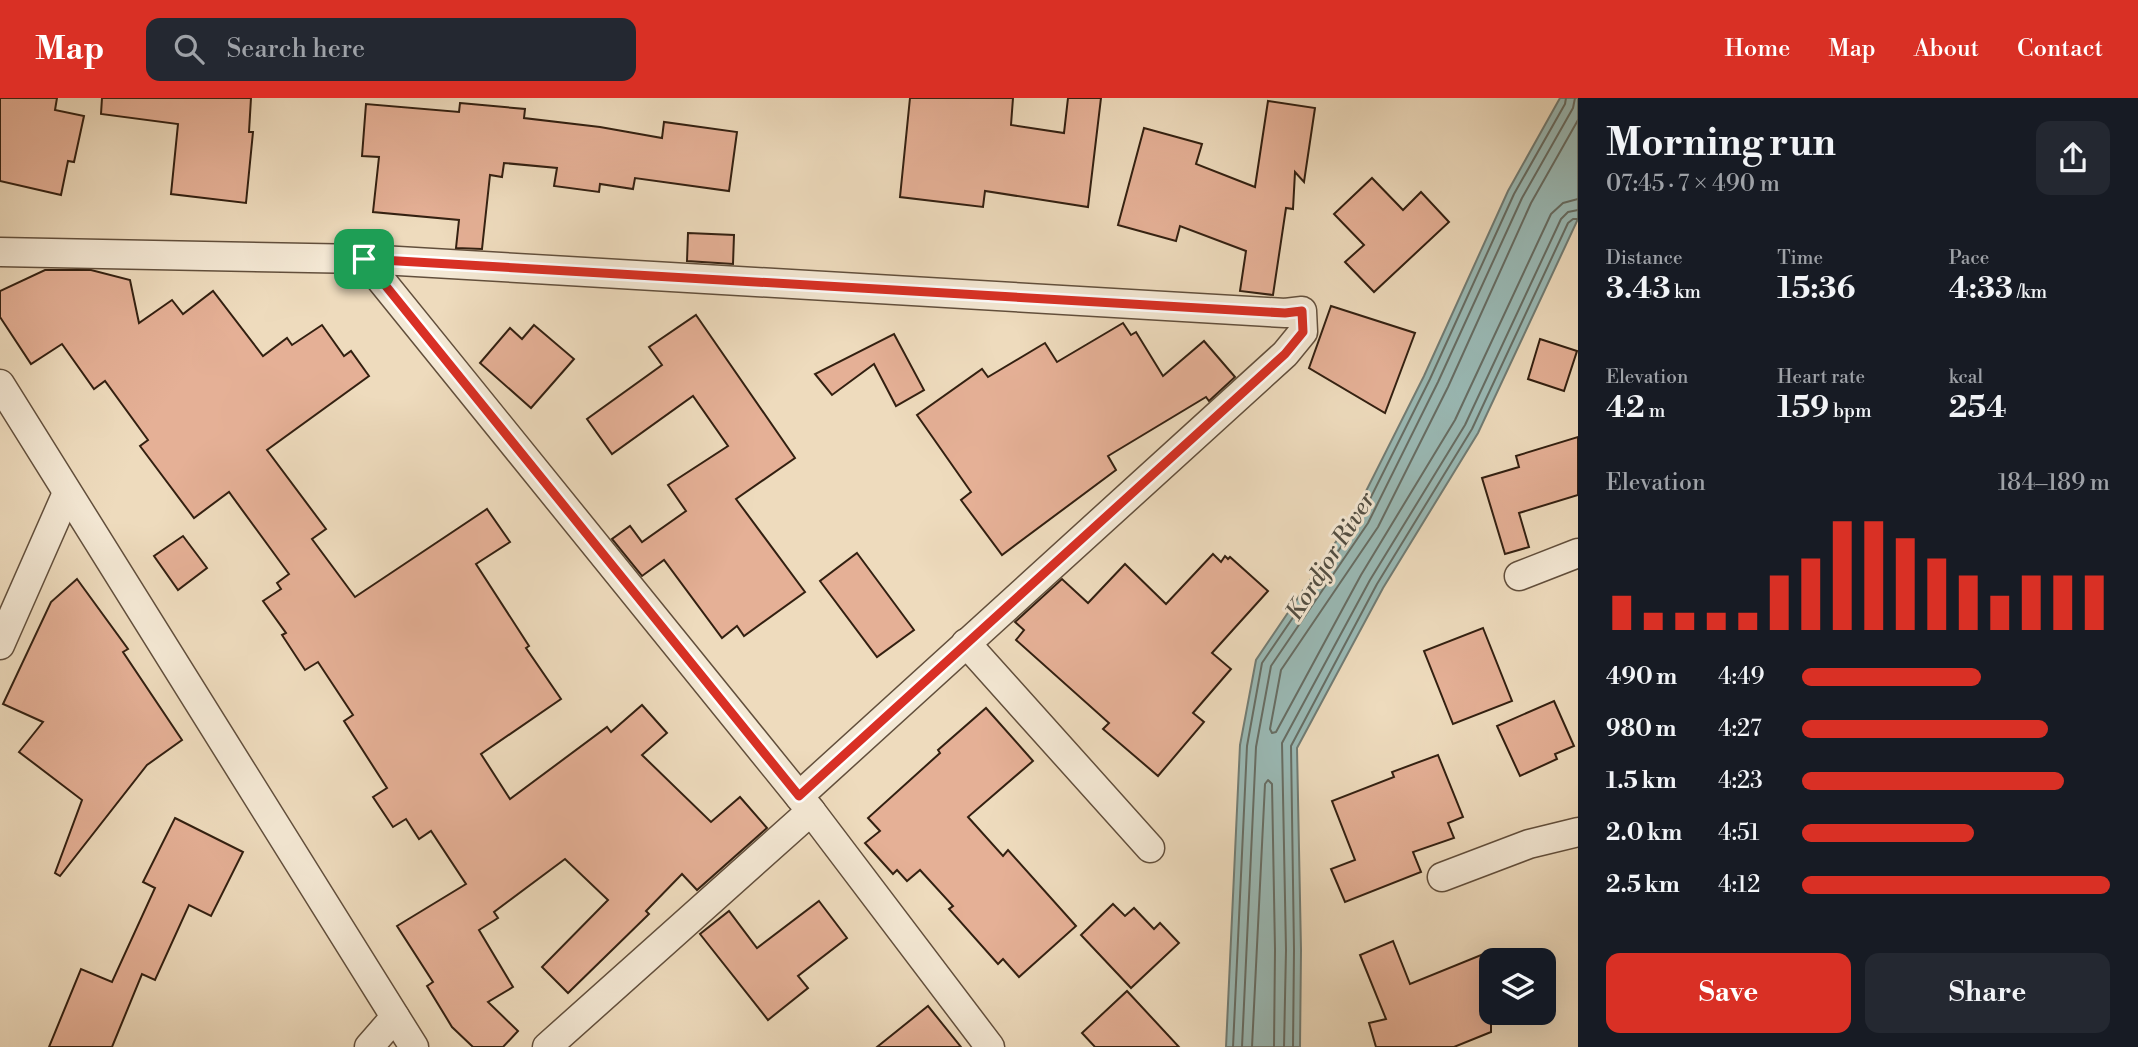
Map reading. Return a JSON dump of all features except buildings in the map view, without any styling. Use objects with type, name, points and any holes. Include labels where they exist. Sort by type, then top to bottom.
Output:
[{"type":"street","points":[[0,252],[364,259],[1271,312],[1302,311],[1303,332],[1285,354],[966,643],[805,803],[547,1047]]},
{"type":"street","points":[[364,259],[805,803],[990,1047]]},
{"type":"street","points":[[0,384],[414,1047]]},
{"type":"street","points":[[0,645],[67,493]]},
{"type":"street","points":[[1519,576],[1578,552]]},
{"type":"street","points":[[966,643],[1150,848]]},
{"type":"street","points":[[1442,877],[1529,844],[1578,832]]},
{"type":"street","points":[[369,1047],[394,1017]]},
{"type":"water","name":"Kordjor River","points":[[1560,98],[1578,98],[1578,219],[1478,433],[1383,588],[1297,748],[1300,1047],[1226,1047],[1240,745],[1256,660],[1354,515],[1424,376],[1508,191]]},
{"type":"route","points":[[364,259],[1285,313],[1302,311],[1303,332],[1285,354],[799,796],[364,259]]}]
